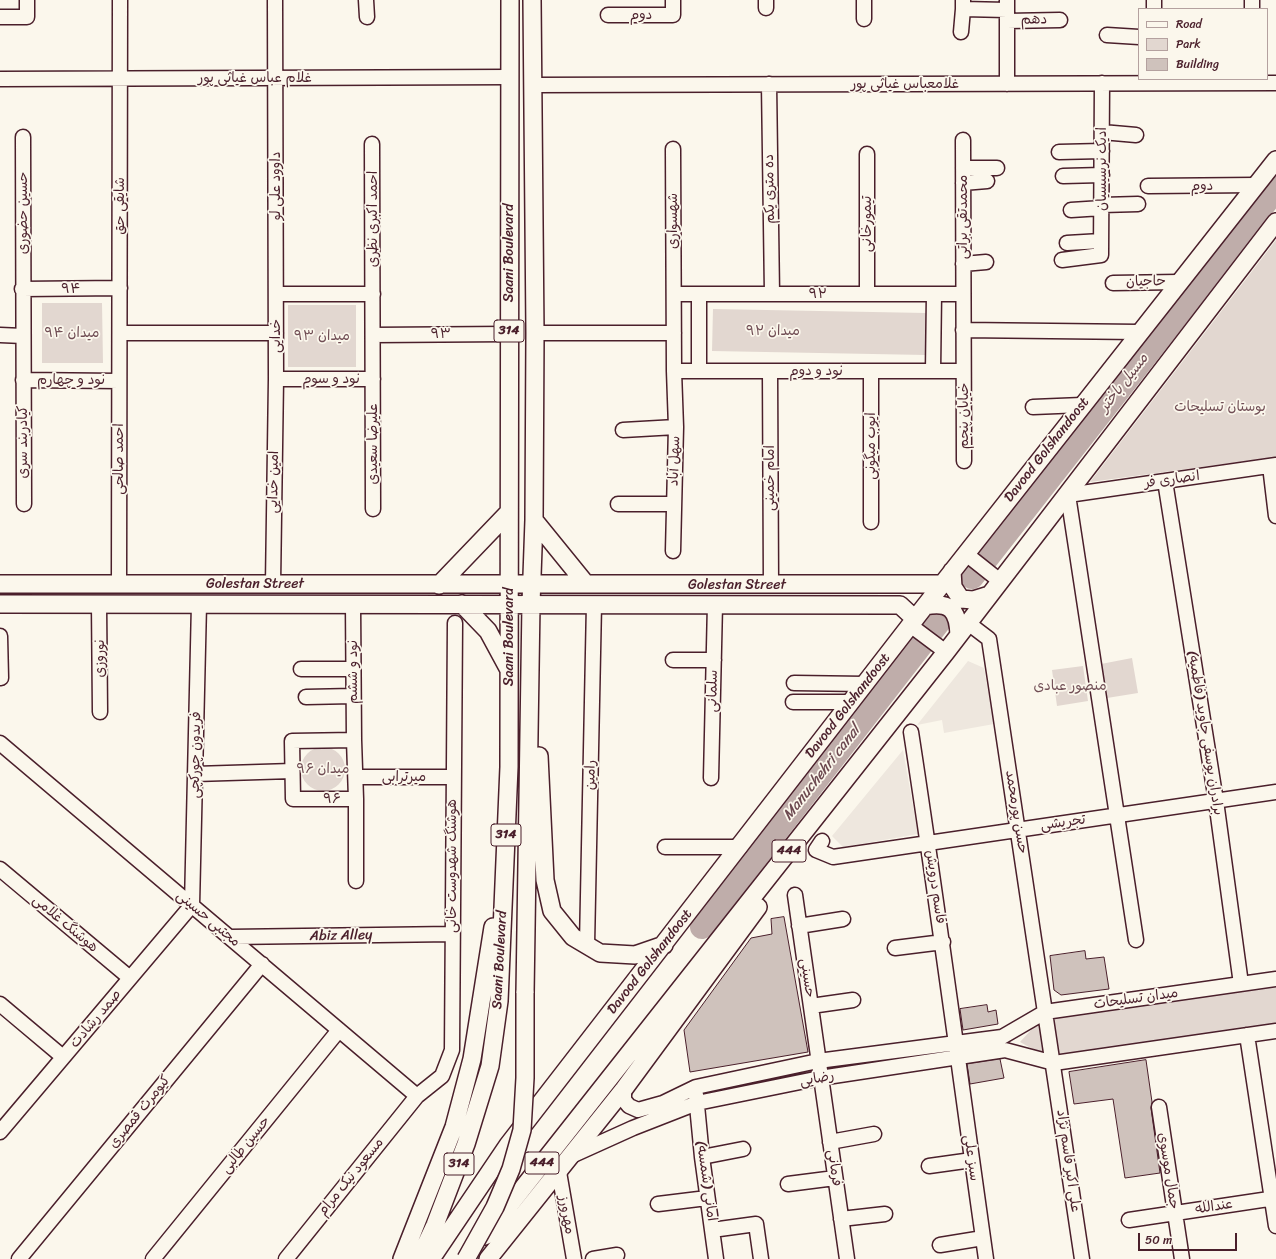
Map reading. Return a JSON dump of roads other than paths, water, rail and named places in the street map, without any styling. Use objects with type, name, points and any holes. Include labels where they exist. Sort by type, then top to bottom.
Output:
[{"type":"main road","name":"Saani Boulevard","points":[[419,1259],[435,1225],[466,1144],[490,1066],[499,1001],[509,766],[510,0]]},
{"type":"main road","name":"Saani Boulevard","points":[[466,1259],[495,1207],[511,1169],[522,1130],[525,1078],[531,604],[534,520],[535,333],[534,85],[532,0]]},
{"type":"main road","points":[[510,77],[534,85]]},
{"type":"main road","name":"Davood Golshandoost","points":[[431,1259],[508,1145],[947,578],[1139,332],[1276,160]]},
{"type":"main road","name":"444","points":[[466,1259],[964,629],[1276,222]]},
{"type":"main road","points":[[439,584],[509,512]]},
{"type":"main road","points":[[534,520],[586,584]]},
{"type":"main road","points":[[947,578],[960,599],[973,600],[989,595]]},
{"type":"main road","name":"Golestan Street","points":[[0,584],[771,585],[909,584],[947,578]]},
{"type":"main road","points":[[909,584],[900,605],[917,617],[942,604],[953,610],[964,629]]},
{"type":"main road","name":"Golestan Street","points":[[0,604],[900,605]]},
{"type":"main road","points":[[462,604],[488,631],[509,670]]},
{"type":"main road","points":[[530,685],[539,756],[545,880],[552,911],[573,937],[600,953],[635,955],[664,945]]},
{"type":"main road","points":[[488,1259],[624,1089],[828,814],[906,702]]},
{"type":"main road","points":[[402,1259],[454,1128],[472,1059],[483,999],[505,842]]},
{"type":"street","points":[[0,17],[27,17],[27,0]]},
{"type":"street","name":"شایقی حق","points":[[120,0],[120,333]]},
{"type":"street","name":"داوود علی لو","points":[[275,0],[276,294]]},
{"type":"street","points":[[366,0],[367,16]]},
{"type":"street","name":"دوم","points":[[608,15],[673,15],[673,0]]},
{"type":"street","points":[[864,0],[864,19]]},
{"type":"street","points":[[961,32],[963,5]]},
{"type":"street","name":"دهم","points":[[963,5],[1007,10],[1060,20]]},
{"type":"street","points":[[1007,10],[1007,84]]},
{"type":"street","points":[[1107,35],[1138,37]]},
{"type":"street","name":"غلام عباس غیاثی ‌پور","points":[[0,79],[510,77]]},
{"type":"street","name":"ادیک نرسیسیان","points":[[1101,248],[1102,83]]},
{"type":"street","name":"غلامعباس غیاثی پور","points":[[534,85],[1276,83]]},
{"type":"street","name":"ده متری یکم","points":[[769,84],[772,294]]},
{"type":"street","points":[[1102,132],[1136,135]]},
{"type":"street","name":"حسین حضوری","points":[[23,137],[23,336]]},
{"type":"street","name":"محمدتقی براتی","points":[[963,140],[963,294]]},
{"type":"street","name":"احمد اکبری نظری","points":[[372,144],[373,294]]},
{"type":"street","name":"شهسواری","points":[[673,149],[674,333]]},
{"type":"street","points":[[1059,152],[1102,151]]},
{"type":"street","name":"تیمورخانی","points":[[867,154],[867,294]]},
{"type":"street","points":[[963,168],[997,168]]},
{"type":"street","points":[[1063,176],[1102,174]]},
{"type":"street","points":[[963,183],[987,181]]},
{"type":"street","name":"دوم","points":[[1148,186],[1256,185]]},
{"type":"street","points":[[1071,210],[1102,206],[1138,204]]},
{"type":"street","points":[[1067,243],[1101,248]]},
{"type":"street","points":[[1062,260],[1101,248]]},
{"type":"street","points":[[963,264],[986,262]]},
{"type":"street","name":"حاجیان","points":[[1113,283],[1179,282]]},
{"type":"street","name":"۹۴","points":[[22,289],[120,288]]},
{"type":"street","points":[[276,294],[373,294]]},
{"type":"street","name":"خدایی","points":[[276,294],[276,379]]},
{"type":"street","name":"نود و سوم","points":[[276,379],[373,379],[373,294]]},
{"type":"street","name":"۹۲","points":[[674,294],[963,294]]},
{"type":"street","points":[[698,294],[699,371]]},
{"type":"street","points":[[934,294],[934,371]]},
{"type":"street","points":[[963,294],[963,371]]},
{"type":"street","points":[[963,330],[1139,332]]},
{"type":"street","points":[[120,333],[276,333]]},
{"type":"street","name":"احمد صالحی","points":[[119,584],[120,333]]},
{"type":"street","points":[[535,333],[674,333]]},
{"type":"street","name":"سهل آباد","points":[[673,551],[676,426],[674,333]]},
{"type":"street","name":"۹۳","points":[[373,334],[509,334]]},
{"type":"street","points":[[0,335],[23,336]]},
{"type":"street","name":"کیادربند سری","points":[[23,336],[24,504]]},
{"type":"street","name":"نود و دوم","points":[[674,371],[963,371]]},
{"type":"street","name":"امام خمینی","points":[[770,371],[771,585]]},
{"type":"street","name":"ایوب میگونی","points":[[871,371],[871,522]]},
{"type":"street","name":"خیابان پنجم","points":[[963,371],[964,461]]},
{"type":"street","name":"امین خدایی","points":[[273,584],[276,379]]},
{"type":"street","name":"علیرضا سعیدی","points":[[373,379],[373,508]]},
{"type":"street","name":"نود و چهارم","points":[[23,380],[119,381]]},
{"type":"street","points":[[1033,407],[1082,405]]},
{"type":"street","points":[[624,430],[676,426]]},
{"type":"street","points":[[1273,466],[1276,516]]},
{"type":"street","name":"انصاری فر","points":[[1068,495],[1273,466]]},
{"type":"street","name":"برادران یوسفی جاوید (فاطمیه)","points":[[1165,481],[1216,801],[1241,984]]},
{"type":"street","points":[[1068,495],[1136,940]]},
{"type":"street","points":[[618,504],[674,504]]},
{"type":"street","points":[[966,554],[1000,581]]},
{"type":"street","name":"نوروزی","points":[[99,604],[100,712]]},
{"type":"street","name":"فریدون چورکچی","points":[[192,905],[199,604]]},
{"type":"street","name":"نود و ششم","points":[[353,604],[352,669],[354,740]]},
{"type":"street","name":"رامین","points":[[587,946],[594,604]]},
{"type":"street","name":"سلمانی","points":[[711,778],[715,604]]},
{"type":"street","points":[[917,617],[946,652]]},
{"type":"street","name":"هوشنگ شهدوست خانی","points":[[417,1096],[442,1076],[452,1050],[455,623]]},
{"type":"street","name":"حسن پورمحمد","points":[[964,629],[989,639],[1045,1012],[1054,1062]]},
{"type":"street","points":[[0,636],[1,678]]},
{"type":"street","points":[[673,660],[714,660]]},
{"type":"street","points":[[301,669],[352,669]]},
{"type":"street","points":[[794,683],[865,684]]},
{"type":"street","points":[[306,696],[353,696]]},
{"type":"street","points":[[794,702],[851,702]]},
{"type":"street","name":"قاسم درویش","points":[[911,732],[943,942],[956,1050]]},
{"type":"street","name":"۹۶","points":[[354,740],[356,799],[293,799],[292,741],[354,740]]},
{"type":"street","name":"مجتبی حسینی","points":[[0,743],[417,1096]]},
{"type":"street","points":[[195,774],[292,771]]},
{"type":"street","name":"میرترابی","points":[[356,777],[453,777]]},
{"type":"street","name":"تجریشی","points":[[822,841],[816,850],[833,857],[1276,792]]},
{"type":"street","points":[[356,799],[356,881]]},
{"type":"street","points":[[665,847],[740,847]]},
{"type":"street","name":"هوشنگ غلامی","points":[[0,869],[130,978]]},
{"type":"street","name":"حسینی","points":[[795,895],[820,1078]]},
{"type":"street","name":"صمد رشادت","points":[[0,1132],[192,905]]},
{"type":"street","points":[[800,926],[843,919]]},
{"type":"street","name":"Abiz Alley","points":[[230,937],[452,934]]},
{"type":"street","points":[[894,948],[943,942]]},
{"type":"street","name":"کیومرث قمصری","points":[[19,1259],[262,964]]},
{"type":"street","name":"میدان تسلیحات","points":[[1004,1044],[1045,1012],[1276,980]]},
{"type":"street","points":[[811,1006],[853,1000]]},
{"type":"street","points":[[0,1004],[63,1057]]},
{"type":"street","name":"حسین طالبی","points":[[153,1259],[340,1030]]},
{"type":"street","points":[[1004,1044],[1054,1062],[1276,1031]]},
{"type":"street","points":[[1247,1035],[1274,1198],[1276,1226]]},
{"type":"street","name":"رضایی","points":[[624,1089],[624,1100],[629,1106],[638,1110],[663,1103],[696,1087],[818,1061],[956,1050],[1004,1044]]},
{"type":"street","name":"رضایی","points":[[571,1156],[633,1128],[696,1104],[956,1050]]},
{"type":"street","name":"سبز علی","points":[[956,1050],[986,1259]]},
{"type":"street","name":"علی اکبر قاسم نژاد","points":[[1054,1062],[1082,1259]]},
{"type":"street","name":"فرمانی","points":[[820,1078],[847,1259]]},
{"type":"street","name":"امانی (شمسه)","points":[[696,1087],[696,1104],[712,1230],[714,1259]]},
{"type":"street","name":"مسعود نیک مرام","points":[[286,1259],[417,1096]]},
{"type":"street","name":"جمال موسوی","points":[[1159,1107],[1182,1259]]},
{"type":"street","points":[[830,1142],[874,1134]]},
{"type":"street","points":[[702,1157],[743,1149]]},
{"type":"street","points":[[929,1166],[972,1160]]},
{"type":"street","name":"مهرورز","points":[[559,1172],[574,1259]]},
{"type":"street","points":[[788,1184],[835,1178]]},
{"type":"street","points":[[658,1204],[707,1198]]},
{"type":"street","name":"عندالله","points":[[1129,1220],[1274,1198]]},
{"type":"street","points":[[841,1219],[885,1214]]},
{"type":"street","points":[[712,1230],[756,1224],[761,1259]]},
{"type":"street","points":[[940,1245],[983,1238]]},
{"type":"street","points":[[502,1242],[502,1259]]},
{"type":"street","points":[[593,1259],[617,1255]]},
{"type":"waterway","name":"مسیل باختر","points":[[972,577],[1276,189]]},
{"type":"waterway","name":"Manuchehri canal","points":[[702,927],[942,618]]},
{"type":"park label","name":"میدان ۹۲","points":[[773,331]]},
{"type":"park label","name":"میدان ۹۴","points":[[72,333]]},
{"type":"park label","name":"میدان ۹۳","points":[[322,336]]},
{"type":"park label","name":"بوستان تسلیحات","points":[[1220,407]]},
{"type":"park label","name":"منصور عبادی","points":[[1070,686]]},
{"type":"park label","name":"میدان ۹۶","points":[[323,769]]}]
